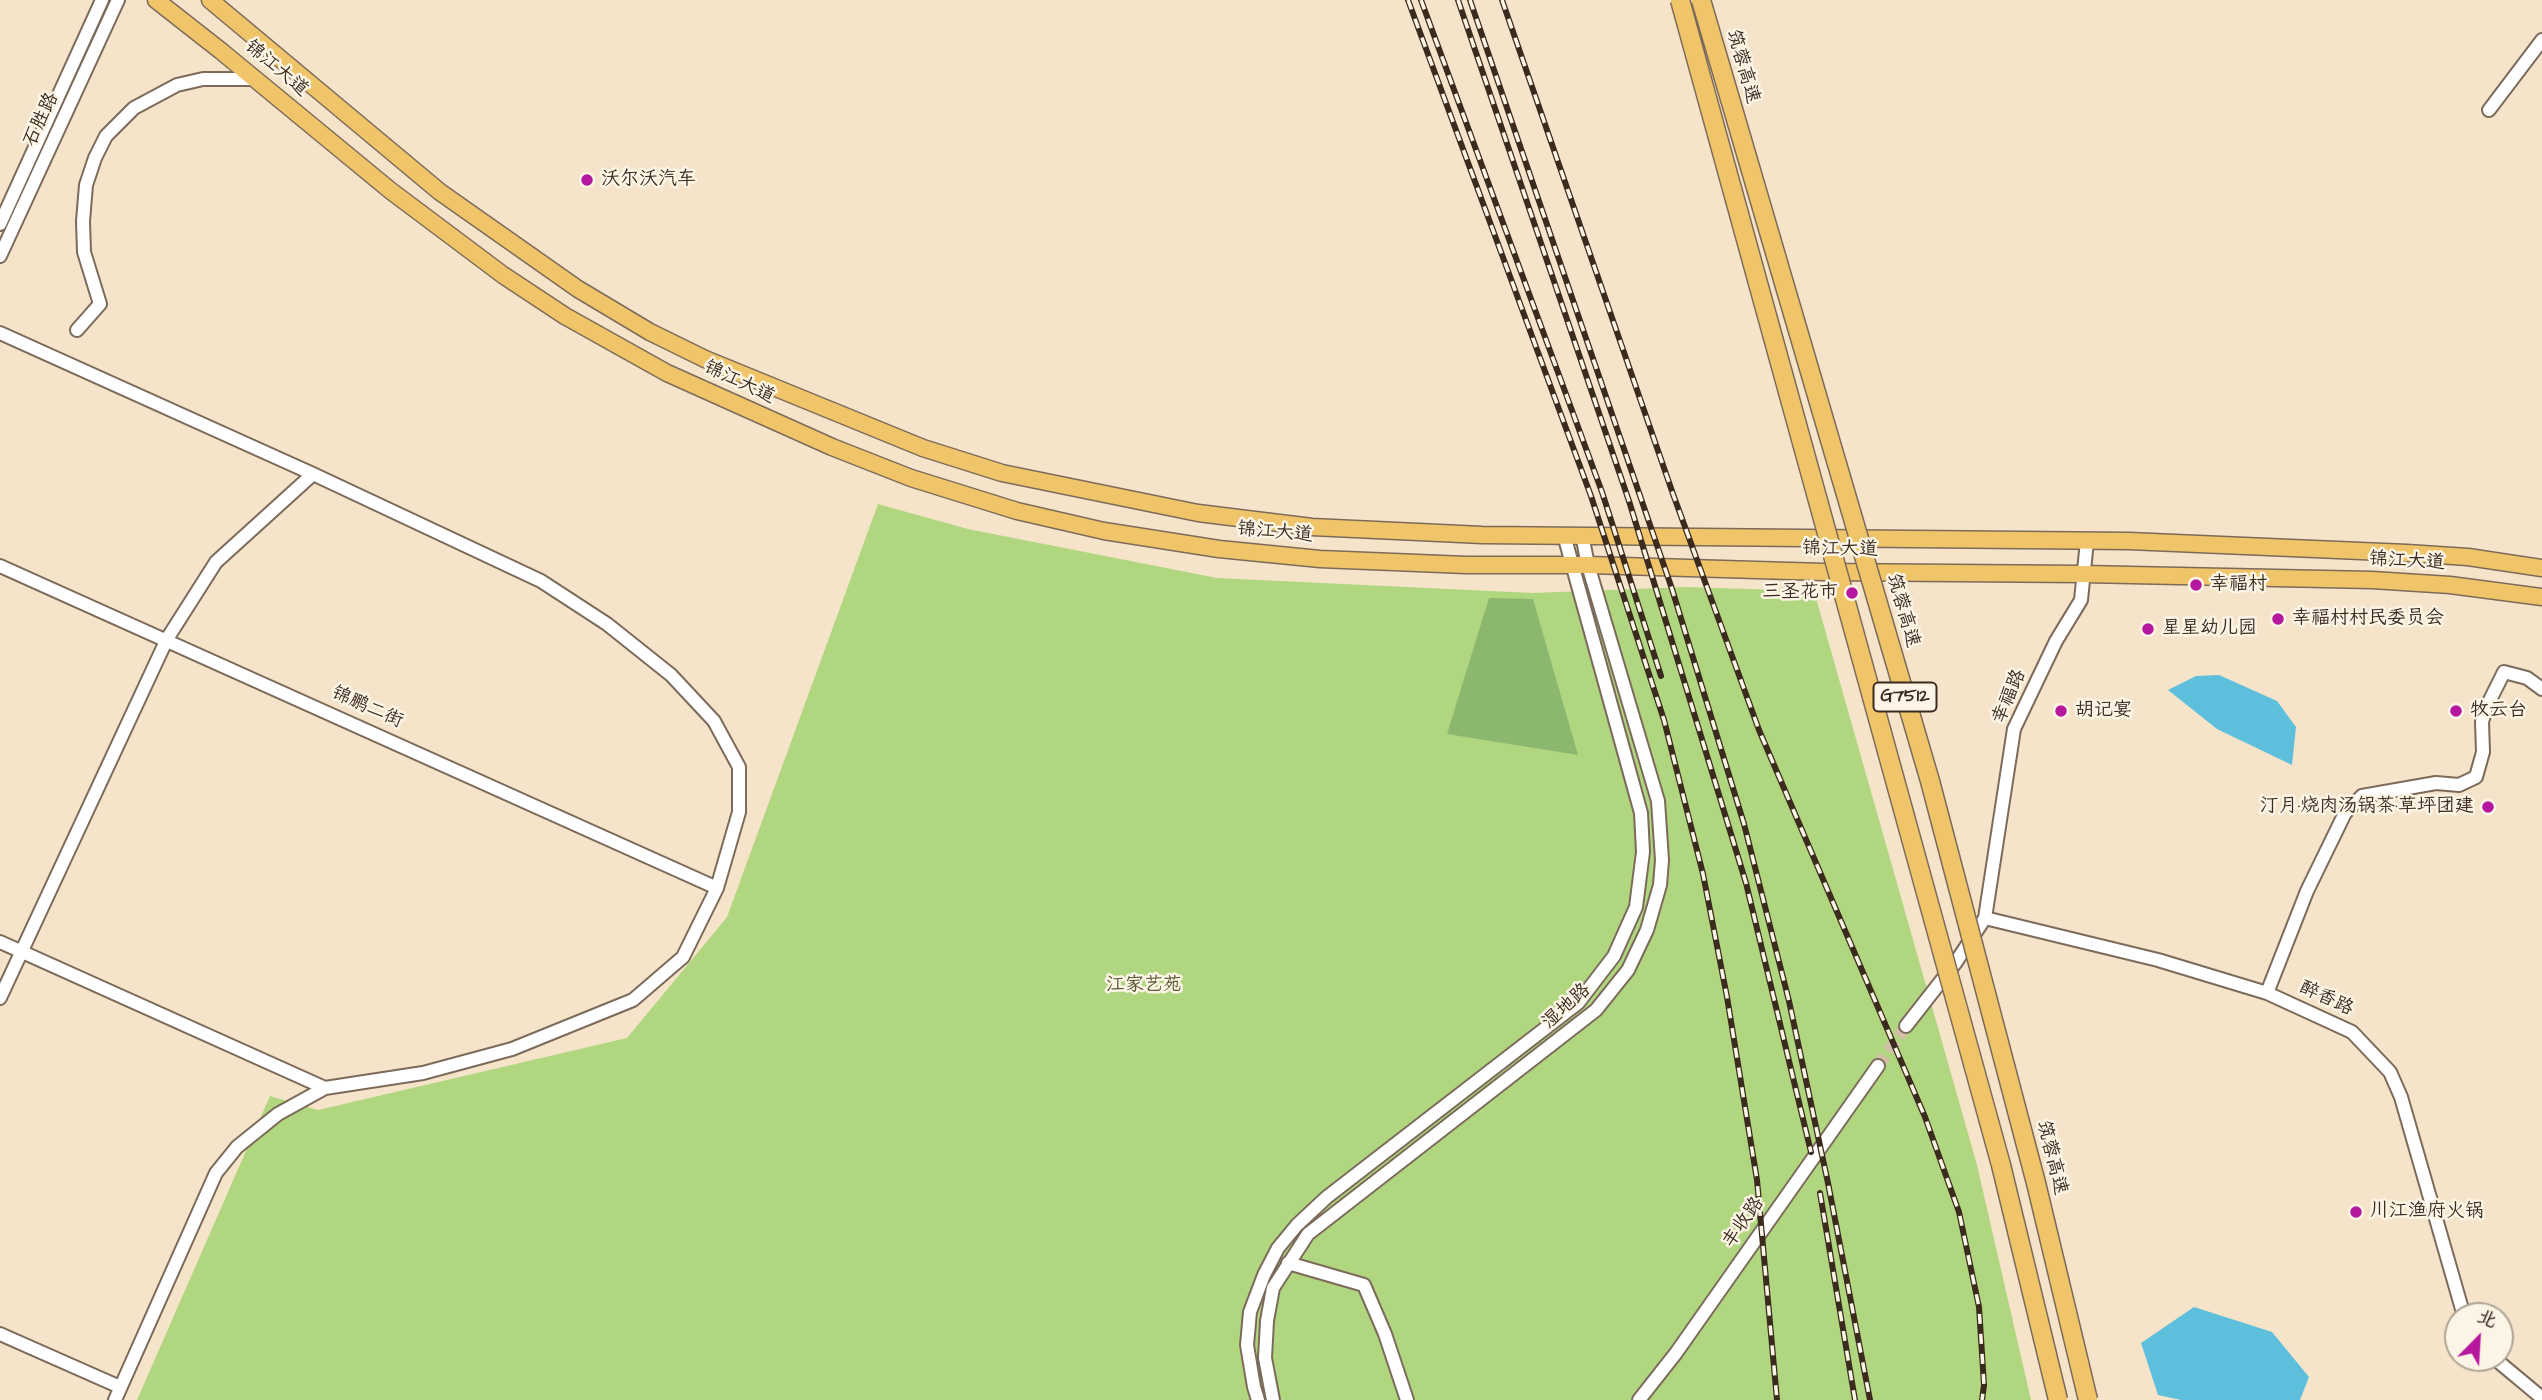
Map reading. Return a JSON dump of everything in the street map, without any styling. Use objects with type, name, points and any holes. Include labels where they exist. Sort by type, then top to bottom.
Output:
[{"type":"highway","name":"G7512","points":[[1680,0],[1998,1152],[2058,1400]]},
{"type":"highway","name":"筑蓉高速","points":[[1701,0],[1930,781],[2036,1183],[2088,1400]]},
{"type":"main road","name":"锦江大道","points":[[156,0],[426,219],[565,316],[667,373],[832,447],[911,478],[1029,514],[1104,531],[1219,549],[1333,559],[1466,565],[1588,565],[1824,572],[2083,573],[2372,580],[2450,585],[2542,597]]},
{"type":"main road","name":"锦江大道","points":[[210,0],[440,192],[579,289],[650,332],[705,359],[923,448],[1002,473],[1198,513],[1312,527],[1482,535],[2087,541],[2407,553],[2468,557],[2542,568]]},
{"type":"street","points":[[0,224],[103,0]]},
{"type":"street","name":"石胜路","points":[[0,256],[118,0]]},
{"type":"street","points":[[2489,110],[2542,40]]},
{"type":"street","points":[[77,330],[100,304],[84,252],[83,221],[86,185],[106,136],[134,108],[177,85],[203,79],[254,79]]},
{"type":"street","points":[[0,333],[313,474],[541,581],[607,624],[671,676],[715,721],[738,767],[739,812],[717,888],[683,957],[633,1000],[512,1049],[423,1073],[325,1088],[278,1114],[237,1147],[216,1173],[115,1400]]},
{"type":"street","points":[[0,998],[167,639],[216,562],[313,474]]},
{"type":"street","name":"湿地路","points":[[1258,1400],[1247,1345],[1250,1312],[1274,1256],[1297,1225],[1327,1197],[1548,1028],[1586,994],[1614,956],[1636,907],[1643,852],[1641,813],[1564,535]]},
{"type":"street","name":"湿地路","points":[[1273,1400],[1265,1358],[1267,1321],[1273,1288],[1308,1234],[1596,1010],[1613,990],[1640,947],[1660,885],[1662,860],[1658,801],[1588,565],[1582,535]]},
{"type":"street","name":"幸福路","points":[[1985,918],[2014,729],[2056,641],[2081,600],[2087,541]]},
{"type":"street","name":"锦鹏二街","points":[[0,566],[717,888]]},
{"type":"street","points":[[2267,993],[2307,891],[2345,813],[2362,796],[2436,783],[2459,785],[2476,777],[2483,752],[2482,722],[2504,672],[2527,678],[2542,689]]},
{"type":"street","points":[[1906,1026],[1985,918]]},
{"type":"street","name":"醉香路","points":[[1985,918],[2158,960],[2267,993],[2352,1032],[2390,1072],[2400,1097],[2460,1302]]},
{"type":"street","points":[[0,942],[325,1088]]},
{"type":"street","name":"丰收路","points":[[1639,1400],[1878,1066]]},
{"type":"street","points":[[1491,1072],[1501,1085]]},
{"type":"street","points":[[1274,1256],[1364,1285],[1385,1334],[1407,1400]]},
{"type":"street","points":[[0,1334],[120,1387]]},
{"type":"street","points":[[2511,1372],[2542,1398]]},
{"type":"green space","name":"江家艺苑","points":[[878,504],[968,529],[1217,578],[1533,593],[1685,587],[1814,591],[1977,1165],[2031,1400],[137,1400],[270,1096],[318,1110],[627,1038],[727,917]]},
{"type":"green space","points":[[1489,598],[1533,599],[1578,755],[1447,734]]},
{"type":"water","points":[[2219,675],[2277,701],[2296,727],[2292,765],[2217,729],[2168,690],[2196,676]]},
{"type":"water","points":[[2194,1307],[2272,1332],[2309,1377],[2300,1400],[2181,1400],[2158,1395],[2141,1343]]},
{"type":"tunnel","points":[[1878,1066],[1906,1026]]},
{"type":"railway","points":[[1408,0],[1591,496],[1664,720],[1703,874],[1727,997],[1757,1180],[1777,1400]]},
{"type":"railway","points":[[1421,0],[1602,492],[1661,676]]},
{"type":"railway","points":[[1458,0],[1629,501],[1746,883],[1811,1152]]},
{"type":"railway","points":[[1470,0],[1672,589],[1744,824],[1789,1001],[1870,1400]]},
{"type":"railway","points":[[1502,0],[1673,494],[1759,730],[1925,1117],[1959,1212],[1979,1307],[1984,1385],[1982,1400]]},
{"type":"railway","points":[[1820,1193],[1855,1400]]},
{"type":"place","name":"沃尔沃汽车","points":[[587,180]]},
{"type":"place","name":"幸福村","points":[[2196,585]]},
{"type":"place","name":"三圣花市","points":[[1852,593]]},
{"type":"place","name":"幸福村村民委员会","points":[[2278,619]]},
{"type":"place","name":"星星幼儿园","points":[[2148,629]]},
{"type":"place","name":"胡记宴","points":[[2061,711]]},
{"type":"place","name":"牧云台","points":[[2456,711]]},
{"type":"place","name":"汀月·烧肉汤锅茶·草坪团建","points":[[2488,807]]},
{"type":"place","name":"川江渔府火锅","points":[[2356,1212]]}]
